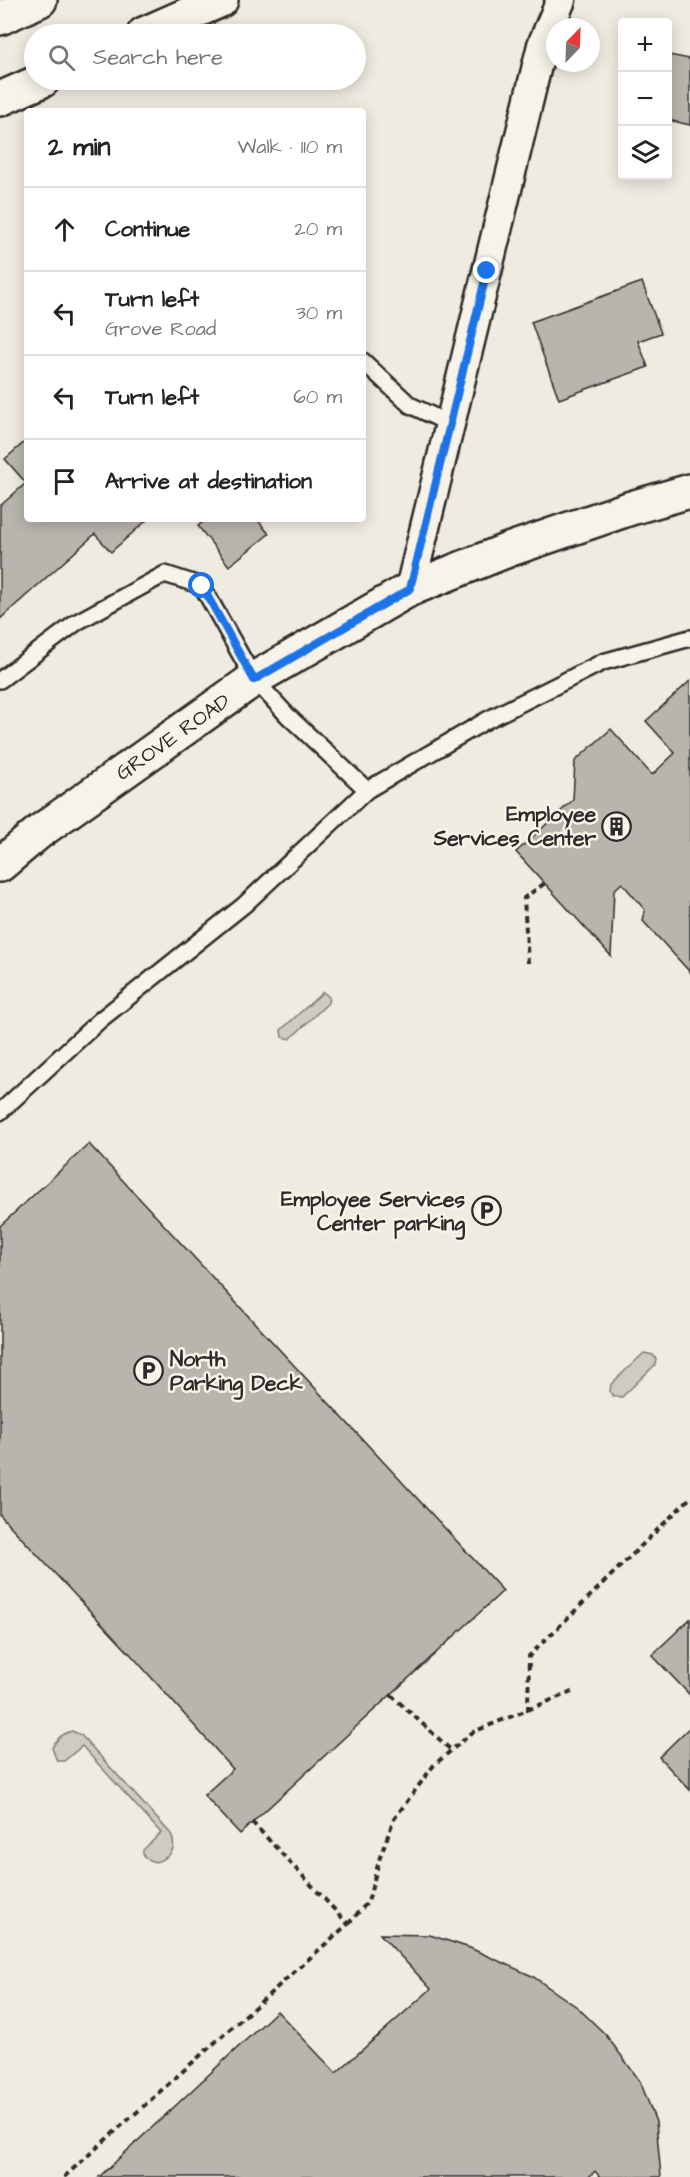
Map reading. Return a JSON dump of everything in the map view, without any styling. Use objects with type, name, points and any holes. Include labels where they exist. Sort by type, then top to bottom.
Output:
[{"type":"main road","points":[[0,18],[40,0]]},
{"type":"main road","points":[[167,24],[222,0]]},
{"type":"main road","points":[[0,99],[24,88]]},
{"type":"main road","name":"GROVE ROAD","points":[[0,865],[39,832],[254,680],[410,589],[519,546],[631,508],[690,491]]},
{"type":"street","points":[[410,589],[542,45],[561,0]]},
{"type":"lane","points":[[366,364],[410,405],[450,424]]},
{"type":"lane","points":[[0,680],[77,622],[165,574],[202,586],[254,680],[288,716],[367,790]]},
{"type":"lane","points":[[0,1112],[100,1020],[244,905],[367,790],[487,720],[603,662],[690,638]]},
{"type":"path","points":[[528,963],[524,898],[545,883]]},
{"type":"path","points":[[528,1711],[529,1656],[690,1498]]},
{"type":"path","points":[[64,2177],[348,1924],[368,1902],[380,1857],[394,1819],[434,1765],[473,1732],[574,1690]]},
{"type":"path","points":[[391,1695],[451,1750]]},
{"type":"path","points":[[252,1822],[348,1924]]},
{"type":"shaded area","points":[[323,992],[329,997],[328,1003],[290,1039],[282,1037],[281,1030]]},
{"type":"shaded area","points":[[644,1353],[653,1355],[656,1359],[655,1365],[622,1397],[613,1396],[610,1392],[611,1384]]},
{"type":"shaded area","points":[[72,1731],[81,1735],[171,1834],[173,1848],[165,1858],[155,1862],[145,1858],[143,1850],[161,1833],[82,1746],[64,1761],[57,1761],[52,1748],[60,1737]]},
{"type":"building","points":[[672,56],[690,59],[690,125],[672,121]]},
{"type":"building","points":[[642,282],[661,333],[638,341],[648,367],[559,399],[531,322]]},
{"type":"building","points":[[24,443],[24,481],[5,459]]},
{"type":"building","points":[[24,485],[24,522],[145,522],[111,552],[95,534],[0,619],[0,506]]},
{"type":"building","points":[[203,522],[259,522],[269,534],[229,566],[198,526]]},
{"type":"building","name":"Employee Services Center","points":[[690,681],[690,972],[643,921],[645,910],[622,883],[614,890],[611,956],[516,852],[573,800],[575,761],[611,729],[652,775],[675,753],[646,721]]},
{"type":"building","name":"North Parking Deck","points":[[89,1144],[503,1591],[240,1834],[204,1795],[233,1769],[134,1658],[0,1515],[0,1226]]},
{"type":"building","points":[[690,1619],[690,1695],[652,1655]]},
{"type":"building","points":[[690,1727],[690,1790],[659,1757]]},
{"type":"building","points":[[380,1934],[430,1935],[470,1948],[532,1976],[577,2007],[606,2035],[640,2081],[656,2122],[661,2177],[600,2177],[595,2171],[589,2177],[99,2177],[277,2011],[336,2073],[431,1989]]},
{"type":"place","name":"Employee Services Center","points":[[617,826]]},
{"type":"place","name":"Employee Services Center parking","points":[[486,1211]]},
{"type":"place","name":"North Parking Deck","points":[[149,1371]]},
{"type":"route","points":[[202,586],[254,680],[410,589],[487,271]]}]
